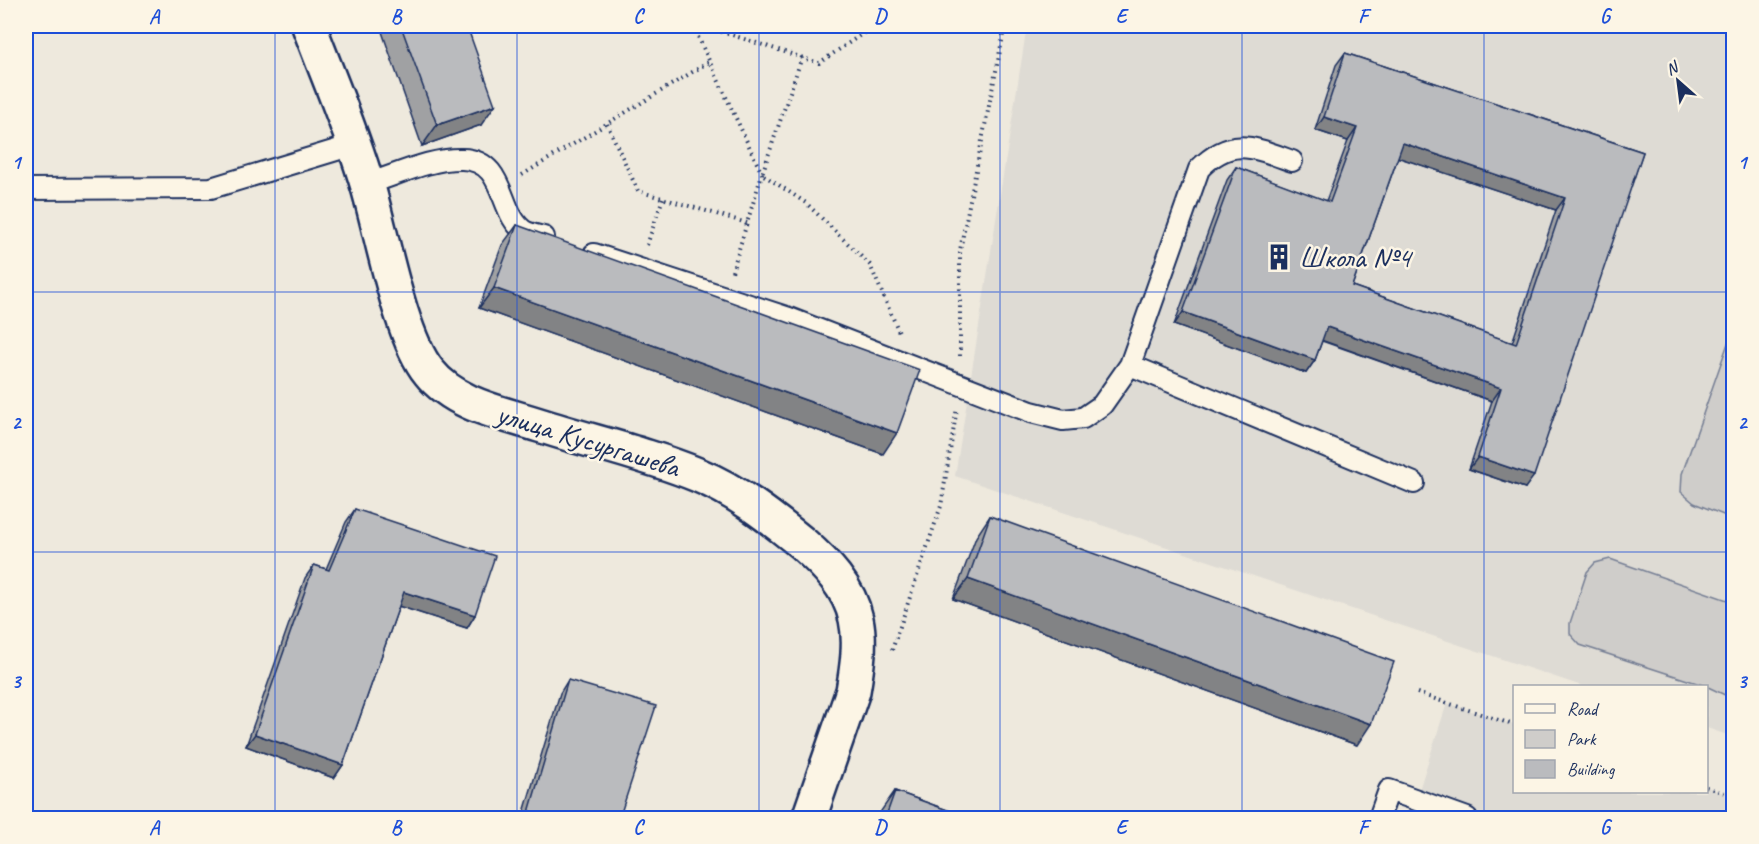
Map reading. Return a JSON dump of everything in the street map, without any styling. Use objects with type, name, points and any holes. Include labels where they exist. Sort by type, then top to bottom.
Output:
[{"type":"street","name":"улица Кусургашева","points":[[309,26],[367,184],[397,295],[414,345],[429,373],[470,403],[666,463],[717,484],[775,521],[817,556],[837,578],[849,597],[856,619],[854,691],[809,819]]},
{"type":"lane","points":[[26,189],[211,188],[353,145]]},
{"type":"lane","points":[[367,184],[437,162],[464,159],[481,165],[498,180],[510,213],[525,231],[789,318],[1031,411],[1064,420],[1083,418],[1102,405],[1130,365],[1199,169],[1213,154],[1225,149],[1253,147],[1292,161]]},
{"type":"lane","points":[[1130,365],[1414,483]]},
{"type":"lane","points":[[1379,819],[1389,790],[1467,819]]},
{"type":"path","points":[[693,26],[762,174],[806,203],[870,266],[900,333],[897,360]]},
{"type":"path","points":[[704,26],[819,63],[874,26]]},
{"type":"path","points":[[892,651],[941,506],[961,384],[960,250],[1005,26]]},
{"type":"path","points":[[724,297],[762,174],[802,57]]},
{"type":"path","points":[[501,188],[710,62]]},
{"type":"path","points":[[607,124],[638,191],[747,223]]},
{"type":"path","points":[[639,268],[663,198]]},
{"type":"path","points":[[1417,693],[1513,724]]},
{"type":"path","points":[[1708,787],[1734,796]]},
{"type":"shaded area","points":[[1027,26],[1733,26],[1733,737],[1708,728],[1708,685],[1579,685],[955,476]]},
{"type":"shaded area","points":[[1447,703],[1513,725],[1513,793],[1708,793],[1708,787],[1733,796],[1733,818],[1410,818]]},
{"type":"green space","points":[[1733,329],[1733,519],[1694,503],[1681,492],[1682,474]]},
{"type":"green space","points":[[1610,559],[1733,602],[1733,696],[1727,696],[1708,685],[1580,645],[1570,634],[1570,623],[1587,572],[1595,563]]},
{"type":"building","points":[[401,26],[467,26],[495,105],[437,125]]},
{"type":"building","name":"Школа №4","points":[[1345,53],[1643,152],[1534,476],[1478,457],[1501,388],[1327,327],[1315,360],[1183,312],[1236,167],[1330,202],[1357,128],[1324,117]],"holes":[[[1403,143],[1565,198],[1516,344],[1352,286]]]},
{"type":"building","points":[[517,225],[920,370],[897,433],[494,288]]},
{"type":"building","points":[[355,509],[495,556],[475,615],[404,592],[343,765],[255,734],[314,565],[329,570]]},
{"type":"building","points":[[990,516],[1394,662],[1371,724],[968,579]]},
{"type":"building","points":[[568,680],[656,706],[619,819],[527,819]]},
{"type":"building","points":[[895,791],[972,819],[885,819]]},
{"type":"place","name":"Школа №4","points":[[1279,257]]}]
